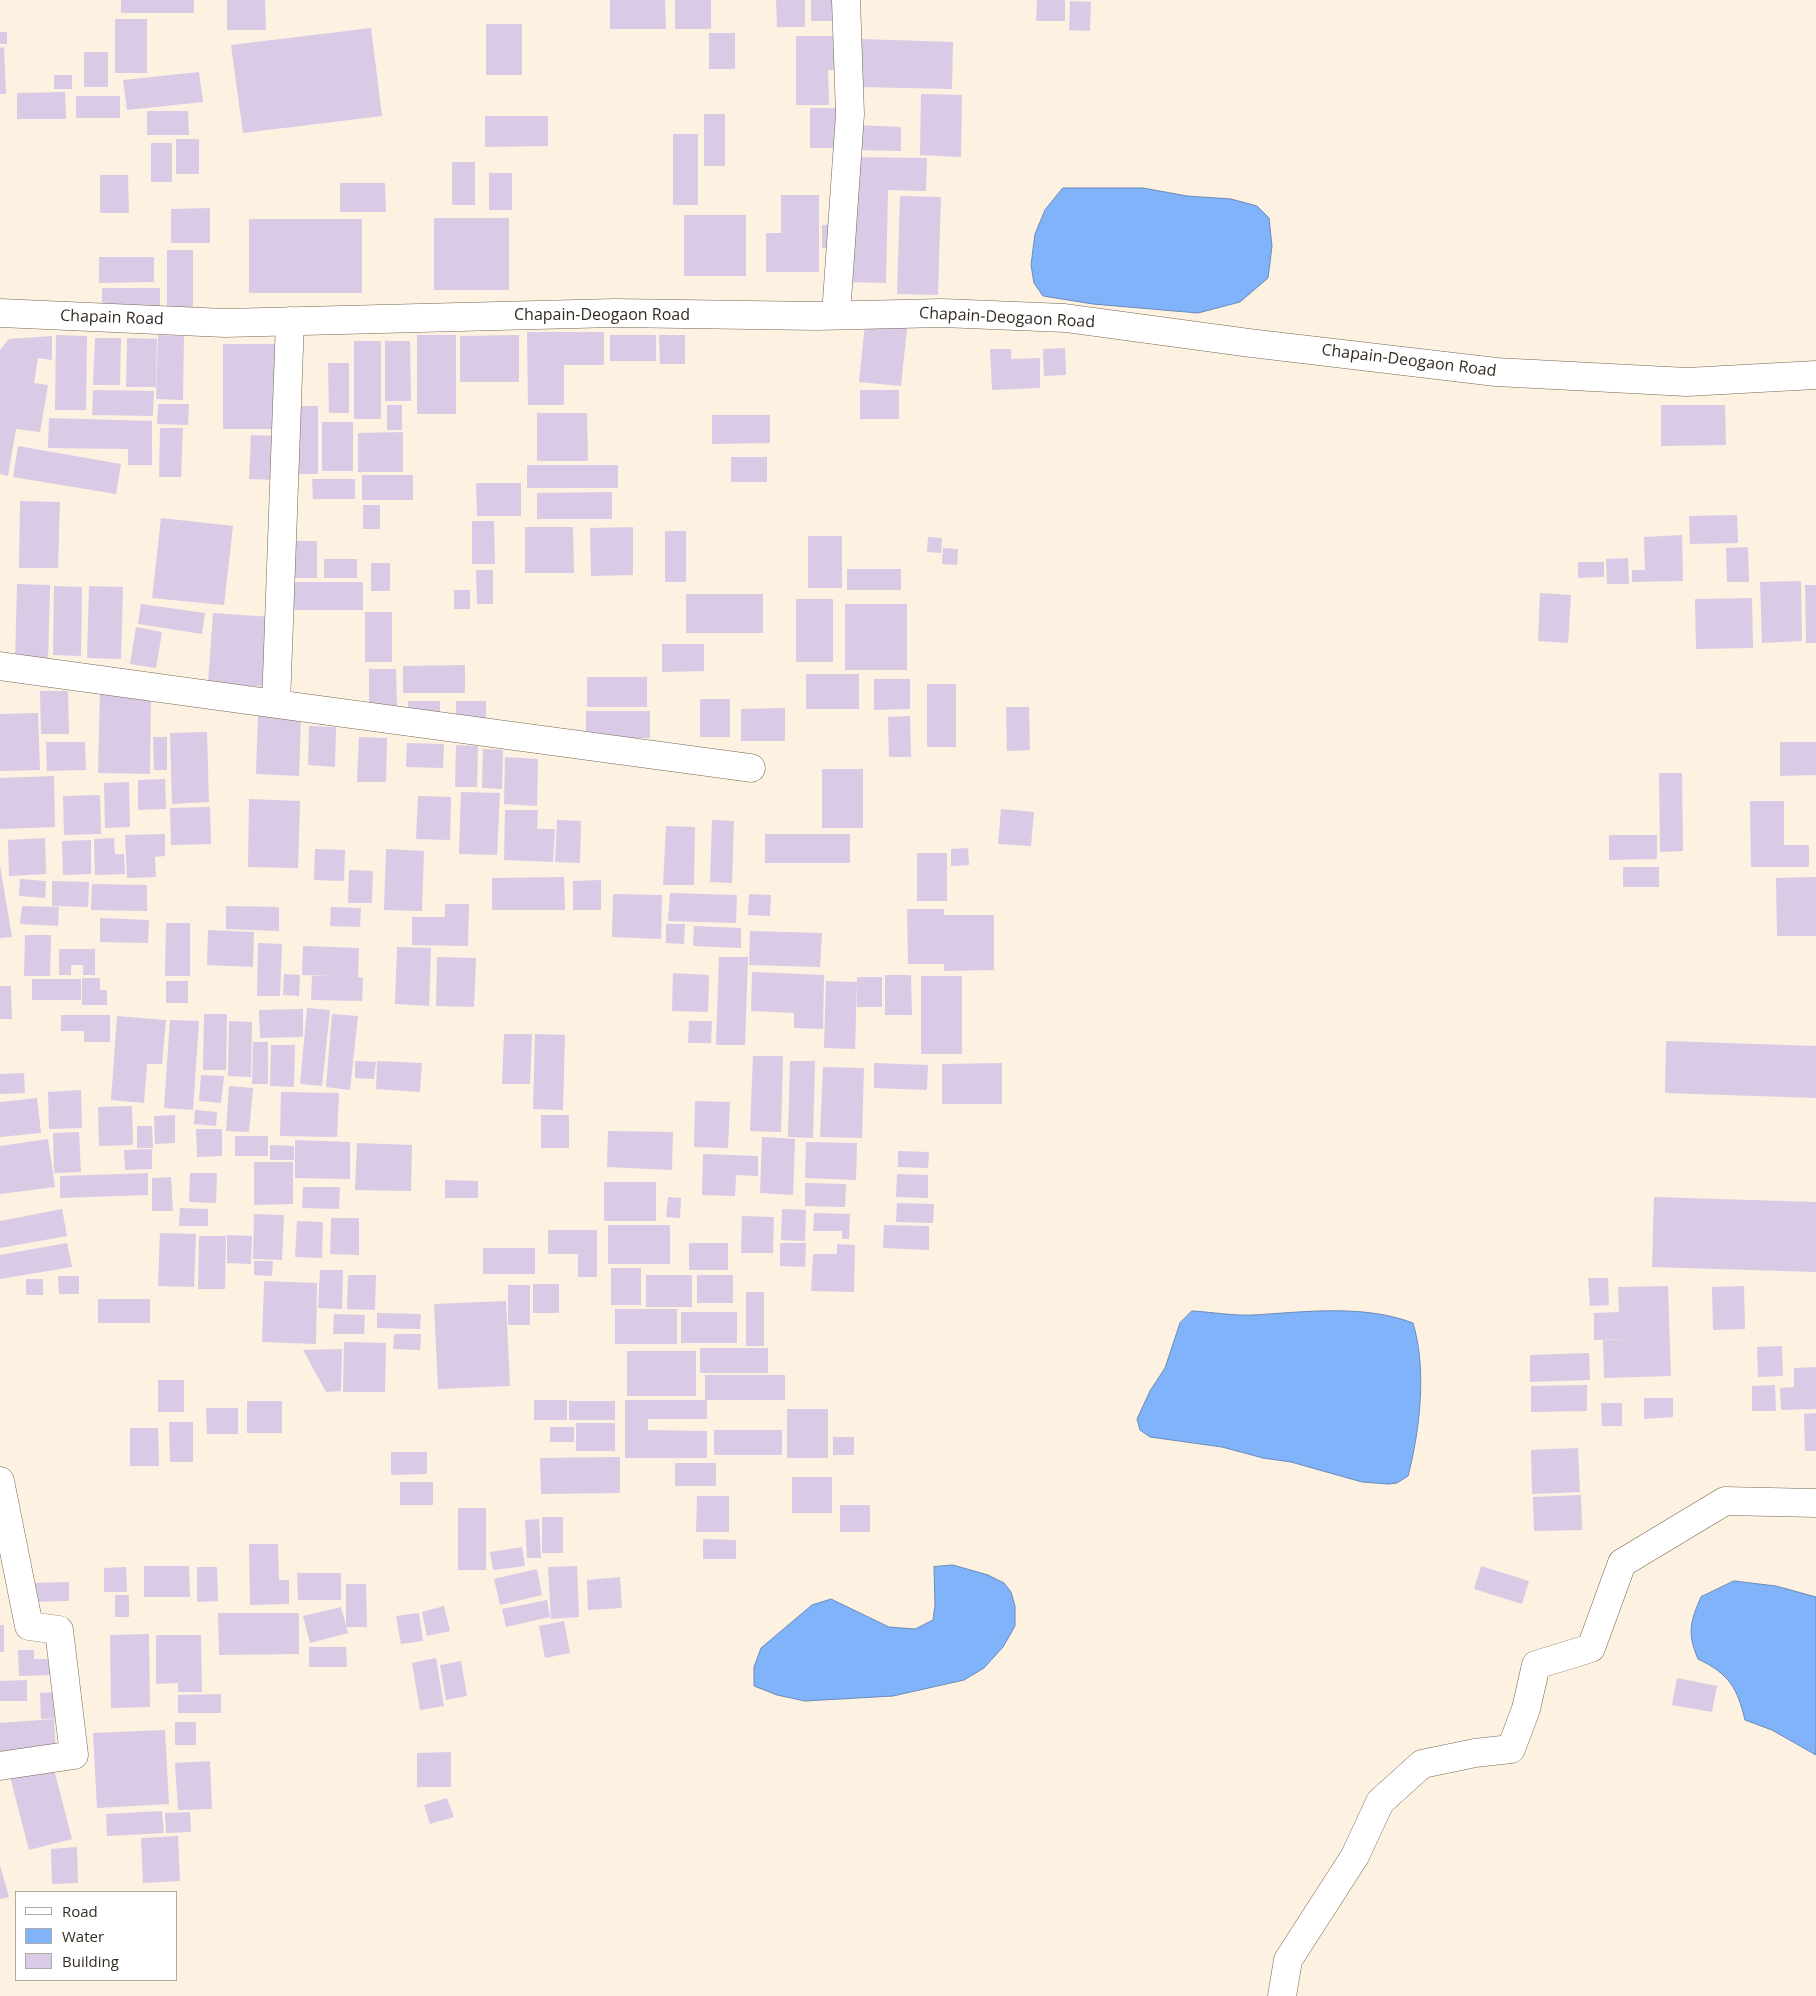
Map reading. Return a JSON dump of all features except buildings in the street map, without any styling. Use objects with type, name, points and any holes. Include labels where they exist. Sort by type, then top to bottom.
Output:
[{"type":"street","points":[[836,315],[850,114],[846,0]]},
{"type":"street","name":"Chapain Road","points":[[0,313],[225,323]]},
{"type":"street","name":"Chapain-Deogaon Road","points":[[225,323],[615,313],[836,315],[942,313],[1065,318],[1250,343],[1496,372],[1687,382],[1816,375]]},
{"type":"street","points":[[276,704],[290,321]]},
{"type":"street","points":[[0,666],[751,768]]},
{"type":"street","points":[[0,1482],[29,1626],[59,1630],[74,1755],[0,1766]]},
{"type":"street","points":[[1282,1996],[1288,1960],[1354,1856],[1380,1802],[1422,1764],[1511,1748],[1526,1710],[1536,1665],[1591,1648],[1622,1563],[1725,1502],[1816,1503]]},
{"type":"water","points":[[1063,188],[1143,188],[1187,196],[1231,199],[1257,206],[1269,218],[1272,246],[1268,278],[1240,302],[1198,313],[1093,304],[1043,296],[1034,283],[1031,265],[1035,234],[1045,210]]},
{"type":"water","points":[[1192,1311],[1245,1315],[1313,1311],[1354,1311],[1394,1317],[1413,1323],[1420,1360],[1421,1379],[1419,1420],[1408,1476],[1397,1483],[1362,1482],[1291,1462],[1263,1458],[1222,1447],[1150,1437],[1140,1430],[1137,1419],[1150,1391],[1165,1368],[1180,1323]]},
{"type":"water","points":[[953,1565],[988,1575],[1004,1583],[1011,1592],[1015,1606],[1015,1626],[1003,1647],[984,1668],[964,1680],[893,1696],[805,1701],[777,1695],[754,1686],[754,1667],[761,1648],[812,1605],[831,1599],[889,1627],[915,1629],[933,1620],[935,1605],[934,1567]]},
{"type":"water","points":[[1734,1581],[1776,1586],[1816,1597],[1816,1755],[1772,1730],[1745,1720],[1739,1699],[1730,1683],[1717,1670],[1698,1659],[1692,1642],[1691,1628],[1701,1597]]}]
